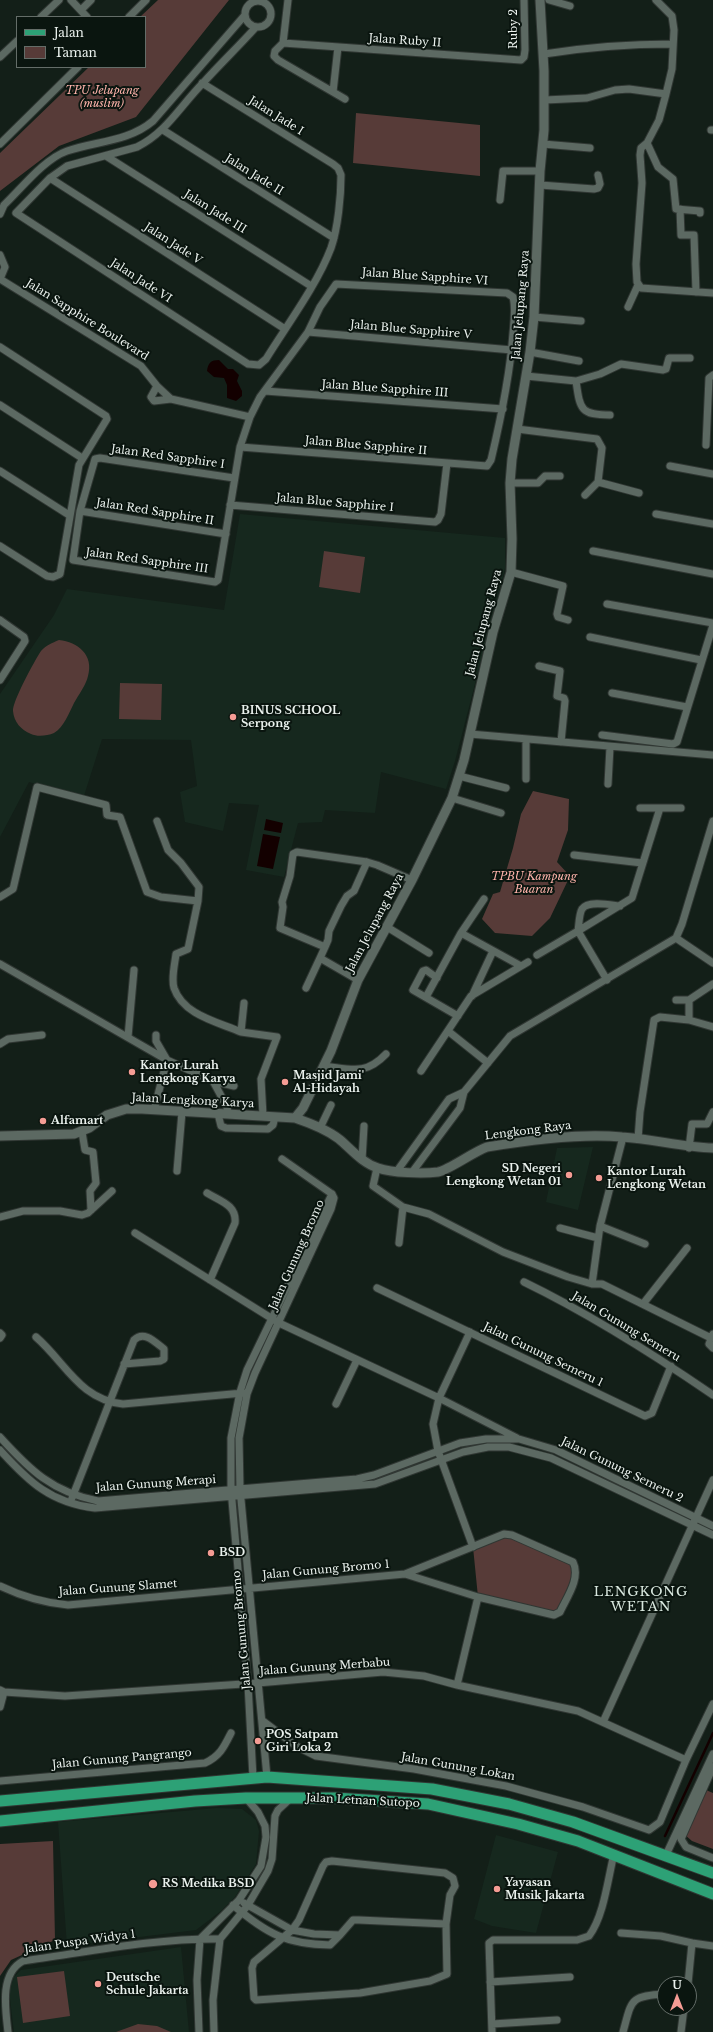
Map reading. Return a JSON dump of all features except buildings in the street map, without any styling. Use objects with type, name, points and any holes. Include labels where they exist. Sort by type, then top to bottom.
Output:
[{"type":"main road","name":"Jalan Letnan Sutopo","points":[[0,1801],[267,1777],[432,1789],[508,1804],[573,1822],[713,1873]]},
{"type":"main road","name":"Jalan Letnan Sutopo","points":[[0,1821],[195,1801],[246,1798],[293,1797],[428,1804],[525,1826],[578,1841],[713,1894]]},
{"type":"street","points":[[42,16],[59,0]]},
{"type":"street","points":[[71,0],[86,16]]},
{"type":"street","points":[[81,10],[91,0]]},
{"type":"street","points":[[130,16],[146,0]]},
{"type":"street","points":[[288,0],[283,43],[275,51],[274,56],[278,60],[345,99]]},
{"type":"street","name":"Ruby 2","points":[[524,0],[524,57]]},
{"type":"street","name":"Jalan Jelupang Raya","points":[[295,1118],[303,1108],[324,1066],[358,980],[412,880],[452,798],[470,734],[493,632],[511,572],[512,539],[510,483],[534,317],[540,171],[543,144],[545,100],[544,54],[540,0]]},
{"type":"street","points":[[549,0],[570,6]]},
{"type":"street","points":[[628,307],[638,285],[636,264],[642,183],[641,148],[647,143],[659,120],[672,69],[672,44],[674,30],[672,16],[656,0]]},
{"type":"street","points":[[0,214],[4,205],[50,160],[66,152],[127,136],[143,129],[153,121],[245,15],[247,7],[254,1],[265,4],[268,7],[270,15],[267,22],[256,27],[202,83],[163,130],[148,142],[137,147],[67,166],[50,178]]},
{"type":"street","points":[[245,15],[248,23],[256,27]]},
{"type":"street","points":[[0,57],[16,42]]},
{"type":"street","name":"Jalan Ruby II","points":[[283,43],[516,61],[524,57]]},
{"type":"street","points":[[544,54],[582,48],[625,44],[672,44]]},
{"type":"street","points":[[333,92],[338,47]]},
{"type":"street","points":[[0,144],[77,68]]},
{"type":"street","name":"Jalan Jade I","points":[[202,83],[338,168],[341,175],[341,183],[334,238]]},
{"type":"street","points":[[545,100],[588,98],[616,90],[629,89],[666,94]]},
{"type":"street","name":"Jalan Jade II","points":[[163,130],[334,238]]},
{"type":"street","points":[[647,143],[658,167],[672,179],[676,209],[700,211],[700,214]]},
{"type":"street","points":[[543,144],[590,148]]},
{"type":"street","name":"Jalan Jade III","points":[[106,156],[311,286]]},
{"type":"street","points":[[500,200],[502,171],[540,171]]},
{"type":"street","points":[[540,185],[594,189],[598,188],[600,184],[598,175]]},
{"type":"street","name":"Jalan Jade VI","points":[[50,178],[16,214],[248,364],[254,366],[259,365],[266,360],[285,329]]},
{"type":"street","name":"Jalan Jade V","points":[[50,178],[285,329]]},
{"type":"street","points":[[680,209],[681,235],[694,234],[696,292]]},
{"type":"street","points":[[285,329],[331,249],[334,238]]},
{"type":"street","points":[[0,255],[4,267],[0,279]]},
{"type":"street","name":"Jalan Sapphire Boulevard","points":[[0,279],[141,366],[157,386],[171,399]]},
{"type":"street","name":"Jalan Blue Sapphire VI","points":[[308,332],[320,307],[336,284],[512,294],[514,300],[515,317],[512,350]]},
{"type":"street","points":[[638,285],[641,288],[713,293]]},
{"type":"street","points":[[534,317],[581,321]]},
{"type":"street","points":[[226,534],[240,447],[250,417],[265,391],[308,332]]},
{"type":"street","name":"Jalan Blue Sapphire V","points":[[308,332],[512,350]]},
{"type":"street","points":[[0,347],[106,416],[107,419],[82,458],[76,474],[60,574],[54,577],[46,576],[0,546]]},
{"type":"street","points":[[503,409],[512,350]]},
{"type":"street","points":[[530,352],[579,361]]},
{"type":"street","points":[[526,376],[576,381],[600,374],[621,364],[663,370],[666,369],[669,358],[690,358]]},
{"type":"street","points":[[706,446],[710,425],[709,378],[713,375]]},
{"type":"street","points":[[576,381],[580,404],[583,409],[588,414],[610,415]]},
{"type":"street","points":[[157,386],[152,397],[154,401],[171,399],[250,417]]},
{"type":"street","name":"Jalan Blue Sapphire III","points":[[265,391],[503,409]]},
{"type":"street","points":[[0,405],[82,458]]},
{"type":"street","name":"Jalan Blue Sapphire II","points":[[240,447],[484,466],[488,464],[503,409]]},
{"type":"street","points":[[517,428],[597,439],[602,448],[598,482],[585,495]]},
{"type":"street","name":"Jalan Red Sapphire I","points":[[80,511],[95,459],[97,458],[234,478]]},
{"type":"street","name":"Jalan Blue Sapphire I","points":[[230,505],[432,522],[438,520],[441,514],[448,463]]},
{"type":"street","points":[[670,466],[713,474]]},
{"type":"street","points":[[0,471],[69,515]]},
{"type":"street","points":[[510,483],[538,483],[545,476],[560,476]]},
{"type":"street","points":[[598,482],[639,493]]},
{"type":"street","name":"Jalan Red Sapphire II","points":[[80,511],[226,534]]},
{"type":"street","name":"Jalan Red Sapphire III","points":[[80,511],[73,558],[75,561],[217,581],[219,579],[226,534]]},
{"type":"street","points":[[656,514],[713,524]]},
{"type":"street","points":[[593,551],[713,574]]},
{"type":"street","points":[[511,572],[563,586],[557,614],[558,617],[568,620]]},
{"type":"street","points":[[602,735],[675,743],[678,741],[713,624],[607,604]]},
{"type":"street","points":[[0,620],[24,637],[24,645],[0,680]]},
{"type":"street","points":[[590,637],[701,660]]},
{"type":"street","points":[[539,666],[560,671],[557,696],[565,701],[561,742]]},
{"type":"street","points":[[612,693],[687,707]]},
{"type":"street","points":[[470,734],[713,755]]},
{"type":"street","points":[[526,739],[526,779]]},
{"type":"street","points":[[608,784],[610,747]]},
{"type":"street","points":[[459,776],[506,788]]},
{"type":"street","points":[[0,897],[12,889],[14,885],[38,786],[96,804],[106,805],[107,815],[120,817],[147,892],[161,897],[198,901]]},
{"type":"street","points":[[452,798],[501,813]]},
{"type":"street","points":[[640,808],[681,808]]},
{"type":"street","points":[[537,955],[632,898],[660,808]]},
{"type":"street","points":[[157,821],[168,850],[182,863],[199,887],[198,901],[188,949],[176,954],[174,988],[190,1011],[241,1032],[277,1037],[261,1079],[263,1116]]},
{"type":"street","points":[[413,1171],[460,1108],[464,1092],[510,1036],[676,938],[682,924],[713,821]]},
{"type":"street","points":[[325,947],[305,936],[282,929],[280,926],[284,908],[282,902],[290,876],[293,854],[297,852],[367,862],[412,880]]},
{"type":"street","points":[[574,855],[642,863]]},
{"type":"street","points":[[306,988],[328,940],[329,931],[341,906],[347,896],[354,891],[367,862]]},
{"type":"street","points":[[426,997],[461,934],[484,900]]},
{"type":"street","points":[[608,979],[579,930],[582,909],[593,904],[620,906]]},
{"type":"street","points":[[387,927],[429,953]]},
{"type":"street","points":[[461,934],[493,951],[524,964],[471,996]]},
{"type":"street","points":[[676,938],[713,963]]},
{"type":"street","points":[[421,1071],[471,996],[493,951]]},
{"type":"street","points":[[320,958],[358,980]]},
{"type":"street","points":[[0,964],[167,1060],[212,1081],[234,1086]]},
{"type":"street","points":[[128,1037],[134,970]]},
{"type":"street","points":[[437,978],[426,970],[423,971],[413,988],[415,992],[458,1016]]},
{"type":"street","points":[[676,1000],[689,1000],[713,984]]},
{"type":"street","points":[[689,1000],[689,1020]]},
{"type":"street","points":[[241,1032],[244,1003]]},
{"type":"street","points":[[638,1139],[640,1112],[654,1020],[660,1018],[689,1020],[713,1027]]},
{"type":"street","points":[[448,1031],[488,1062]]},
{"type":"street","points":[[0,1044],[8,1039],[42,1035]]},
{"type":"street","points":[[154,1110],[167,1060],[156,1041],[156,1035]]},
{"type":"street","points":[[324,1066],[362,1070],[376,1065],[386,1054]]},
{"type":"street","points":[[212,1081],[226,1105],[229,1114]]},
{"type":"street","points":[[397,1171],[449,1099],[464,1092]]},
{"type":"street","points":[[320,1128],[331,1105]]},
{"type":"street","name":"Jalan Lengkong Karya","points":[[0,1136],[74,1134],[82,1132],[114,1112],[134,1109],[295,1118]]},
{"type":"street","points":[[177,1171],[182,1112]]},
{"type":"street","points":[[689,1148],[692,1124],[707,1124],[713,1112]]},
{"type":"street","points":[[218,1114],[222,1126],[226,1128],[268,1129],[273,1125],[275,1117]]},
{"type":"street","points":[[437,1116],[448,1124]]},
{"type":"street","name":"Lengkong Raya","points":[[295,1118],[320,1128],[338,1138],[362,1160],[377,1168],[397,1171],[440,1172],[477,1151],[507,1144],[589,1136],[623,1137],[689,1148],[713,1148]]},
{"type":"street","points":[[362,1160],[364,1126]]},
{"type":"street","points":[[82,1132],[85,1150],[93,1152],[96,1183],[90,1191],[91,1210]]},
{"type":"street","points":[[592,1284],[600,1226],[623,1137]]},
{"type":"street","points":[[282,1160],[332,1194]]},
{"type":"street","points":[[377,1168],[373,1186],[403,1207],[429,1214],[503,1252],[592,1284],[602,1284],[712,1336],[708,1344],[713,1348]]},
{"type":"street","points":[[0,1217],[23,1211],[60,1211],[82,1215],[91,1210],[112,1191]]},
{"type":"street","points":[[207,1193],[233,1209],[236,1215],[235,1223],[210,1280]]},
{"type":"street","name":"Jalan Gunung Bromo","points":[[254,1778],[248,1684],[232,1493],[231,1438],[240,1392],[247,1370],[332,1194]]},
{"type":"street","name":"Jalan Gunung Bromo","points":[[267,1777],[263,1721],[240,1492],[239,1438],[247,1394],[331,1209],[334,1198],[332,1194]]},
{"type":"street","points":[[399,1243],[403,1207]]},
{"type":"street","points":[[600,1226],[645,1244]]},
{"type":"street","points":[[560,1228],[598,1238]]},
{"type":"street","name":"Jalan Gunung Semeru 2","points":[[135,1233],[279,1323],[439,1398],[519,1439],[556,1450],[713,1526]]},
{"type":"street","points":[[643,1304],[687,1248]]},
{"type":"street","name":"Jalan Gunung Semeru","points":[[524,1282],[550,1295],[671,1366],[713,1394]]},
{"type":"street","name":"Jalan Gunung Semeru 1","points":[[377,1288],[645,1416],[652,1412],[671,1366]]},
{"type":"street","points":[[0,1332],[2,1335],[0,1338]]},
{"type":"street","points":[[470,1332],[439,1398],[433,1424],[438,1451],[473,1547]]},
{"type":"street","points":[[70,1504],[72,1495],[108,1403],[124,1364],[134,1340],[138,1336],[144,1336],[164,1349],[164,1358],[160,1361],[124,1364]]},
{"type":"street","points":[[36,1337],[80,1385],[93,1395],[108,1403],[123,1404],[240,1392],[247,1394]]},
{"type":"street","points":[[336,1404],[357,1360]]},
{"type":"street","name":"Jalan Gunung Merapi","points":[[0,1437],[36,1475],[54,1487],[72,1495],[98,1501],[232,1493]]},
{"type":"street","name":"Jalan Gunung Semeru 2","points":[[240,1492],[357,1479],[374,1475],[460,1443],[486,1439],[519,1439],[532,1452]]},
{"type":"street","name":"Jalan Gunung Semeru 2","points":[[240,1492],[374,1484],[463,1452],[488,1447],[508,1447],[551,1458],[713,1535]]},
{"type":"street","name":"Jalan Gunung Merapi","points":[[0,1450],[29,1481],[62,1501],[70,1504],[95,1508],[240,1492]]},
{"type":"street","points":[[603,1722],[713,1480]]},
{"type":"street","name":"Jalan Gunung Bromo 1","points":[[240,1590],[404,1574],[504,1534],[512,1535],[573,1562],[577,1570],[575,1579],[560,1612],[557,1615],[478,1597],[404,1574]]},
{"type":"street","name":"Jalan Gunung Slamet","points":[[0,1586],[23,1597],[46,1603],[68,1605],[240,1590]]},
{"type":"street","points":[[457,1686],[478,1597]]},
{"type":"street","name":"Jalan Gunung Merbabu","points":[[2,1691],[65,1696],[248,1684],[384,1672],[424,1676],[457,1686],[578,1711],[686,1760]]},
{"type":"street","points":[[0,1707],[2,1691]]},
{"type":"street","points":[[686,1760],[713,1704]]},
{"type":"street","name":"Jalan Gunung Lokan","points":[[263,1721],[296,1746],[316,1756],[414,1769],[506,1786],[583,1807],[646,1830],[654,1828],[660,1822],[686,1760]]},
{"type":"street","name":"Jalan Gunung Pangrango","points":[[0,1781],[205,1763],[214,1759],[220,1753],[231,1733]]},
{"type":"street","points":[[666,1856],[713,1754]]},
{"type":"street","points":[[713,1767],[681,1839],[686,1846],[713,1858]]},
{"type":"street","points":[[214,2032],[212,2000],[220,1940],[248,1905],[268,1871],[272,1859],[275,1816],[282,1805],[293,1797]]},
{"type":"street","points":[[199,2032],[197,1980],[200,1939],[236,1903],[261,1866],[266,1837],[265,1826],[258,1812],[246,1798]]},
{"type":"street","points":[[492,2032],[488,1947],[490,1941],[577,1940],[589,1936],[596,1922],[602,1904],[614,1854]]},
{"type":"street","points":[[332,1861],[445,1873],[453,1878],[455,1886],[450,1895],[446,1924],[449,1970],[445,1977],[360,1992],[256,2000],[252,1995],[252,1968],[254,1962],[292,1930],[299,1920],[326,1862],[332,1861]]},
{"type":"street","points":[[236,1903],[248,1905],[292,1930],[314,1934],[340,1934]]},
{"type":"street","points":[[236,1903],[242,1913],[282,1939],[309,1945],[330,1945],[353,1920],[446,1924]]},
{"type":"street","points":[[621,1933],[657,1935],[713,1946]]},
{"type":"street","name":"Jalan Puspa Widya 1","points":[[8,2032],[3,1989],[8,1975],[14,1965],[23,1961],[132,1945],[200,1939],[220,1940]]},
{"type":"street","points":[[689,1976],[692,1943]]},
{"type":"street","points":[[490,1982],[570,1977]]},
{"type":"street","points":[[623,2032],[631,2004],[636,1999],[644,1996],[657,1995]]},
{"type":"street","points":[[680,2032],[683,2016]]},
{"type":"street","points":[[492,2024],[557,2020]]},
{"type":"shaded area","points":[[219,360],[228,369],[233,369],[239,375],[237,381],[242,391],[242,396],[236,401],[227,398],[227,385],[224,378],[214,377],[207,371],[210,362]]},
{"type":"shaded area","name":"BINUS SCHOOL Serpong","points":[[240,514],[505,538],[505,568],[455,761],[446,789],[381,772],[375,813],[325,810],[322,822],[298,823],[284,877],[246,870],[259,805],[229,803],[223,831],[185,822],[180,792],[197,786],[191,740],[102,739],[83,799],[29,782],[0,837],[0,694],[54,615],[67,589],[224,610]]},
{"type":"shaded area","points":[[266,819],[283,823],[281,833],[264,830]]},
{"type":"shaded area","points":[[263,834],[280,837],[273,869],[257,866]]},
{"type":"shaded area","name":"SD Negeri Lengkong Wetan 01","points":[[593,1147],[578,1210],[546,1202],[557,1148]]},
{"type":"shaded area","name":"RS Medika BSD","points":[[217,1808],[242,1809],[256,1820],[259,1831],[256,1864],[235,1897],[221,1911],[196,1930],[67,1946],[58,1822]]},
{"type":"shaded area","points":[[496,1835],[558,1852],[536,1933],[492,1926],[474,1919]]},
{"type":"shaded area","name":"Deutsche Schule Jakarta","points":[[181,1947],[189,2032],[14,2032],[9,1991],[14,1977],[21,1970]]},
{"type":"green space","name":"TPU Jelupang (muslim)","points":[[158,0],[229,0],[136,117],[59,146],[0,191],[0,153],[88,68],[146,68],[146,16],[141,16]]},
{"type":"green space","points":[[356,113],[480,125],[480,176],[353,163]]},
{"type":"green space","points":[[324,551],[365,557],[360,593],[319,587]]},
{"type":"green space","points":[[59,640],[66,641],[83,651],[89,662],[88,676],[61,727],[54,733],[36,736],[24,730],[16,722],[13,711],[14,706],[24,681],[41,651]]},
{"type":"green space","points":[[120,683],[162,684],[161,720],[119,719]]},
{"type":"green space","name":"TPBU Kampung Buaran","points":[[533,791],[569,799],[568,830],[557,862],[570,876],[550,918],[532,936],[495,933],[482,919],[493,894],[500,892],[521,814]]},
{"type":"green space","points":[[504,1534],[573,1562],[577,1570],[557,1615],[478,1597],[473,1547]]},
{"type":"green space","points":[[706,1790],[713,1793],[713,1849],[692,1841],[685,1835]]},
{"type":"green space","points":[[53,1841],[55,1940],[11,1960],[0,1976],[0,1844]]},
{"type":"green space","points":[[64,1971],[70,2016],[23,2023],[17,1977]]},
{"type":"green space","points":[[138,2024],[157,2026],[171,2032],[116,2032]]},
{"type":"waterway","points":[[665,1836],[713,1733]]},
{"type":"place","name":"BINUS SCHOOL Serpong","points":[[233,717]]},
{"type":"place","name":"Kantor Lurah Lengkong Karya","points":[[132,1072]]},
{"type":"place","name":"Masjid Jami' Al-Hidayah","points":[[285,1082]]},
{"type":"place","name":"Alfamart","points":[[43,1121]]},
{"type":"place","name":"SD Negeri Lengkong Wetan 01","points":[[569,1175]]},
{"type":"place","name":"Kantor Lurah Lengkong Wetan","points":[[599,1178]]},
{"type":"place","name":"BSD","points":[[211,1553]]},
{"type":"place","name":"POS Satpam Giri Loka 2","points":[[258,1741]]},
{"type":"place","name":"RS Medika BSD","points":[[153,1884]]},
{"type":"place","name":"Yayasan Musik Jakarta","points":[[497,1889]]},
{"type":"place","name":"Deutsche Schule Jakarta","points":[[98,1984]]},
{"type":"district","name":"LENGKONG WETAN","points":[[641,1600]]}]
